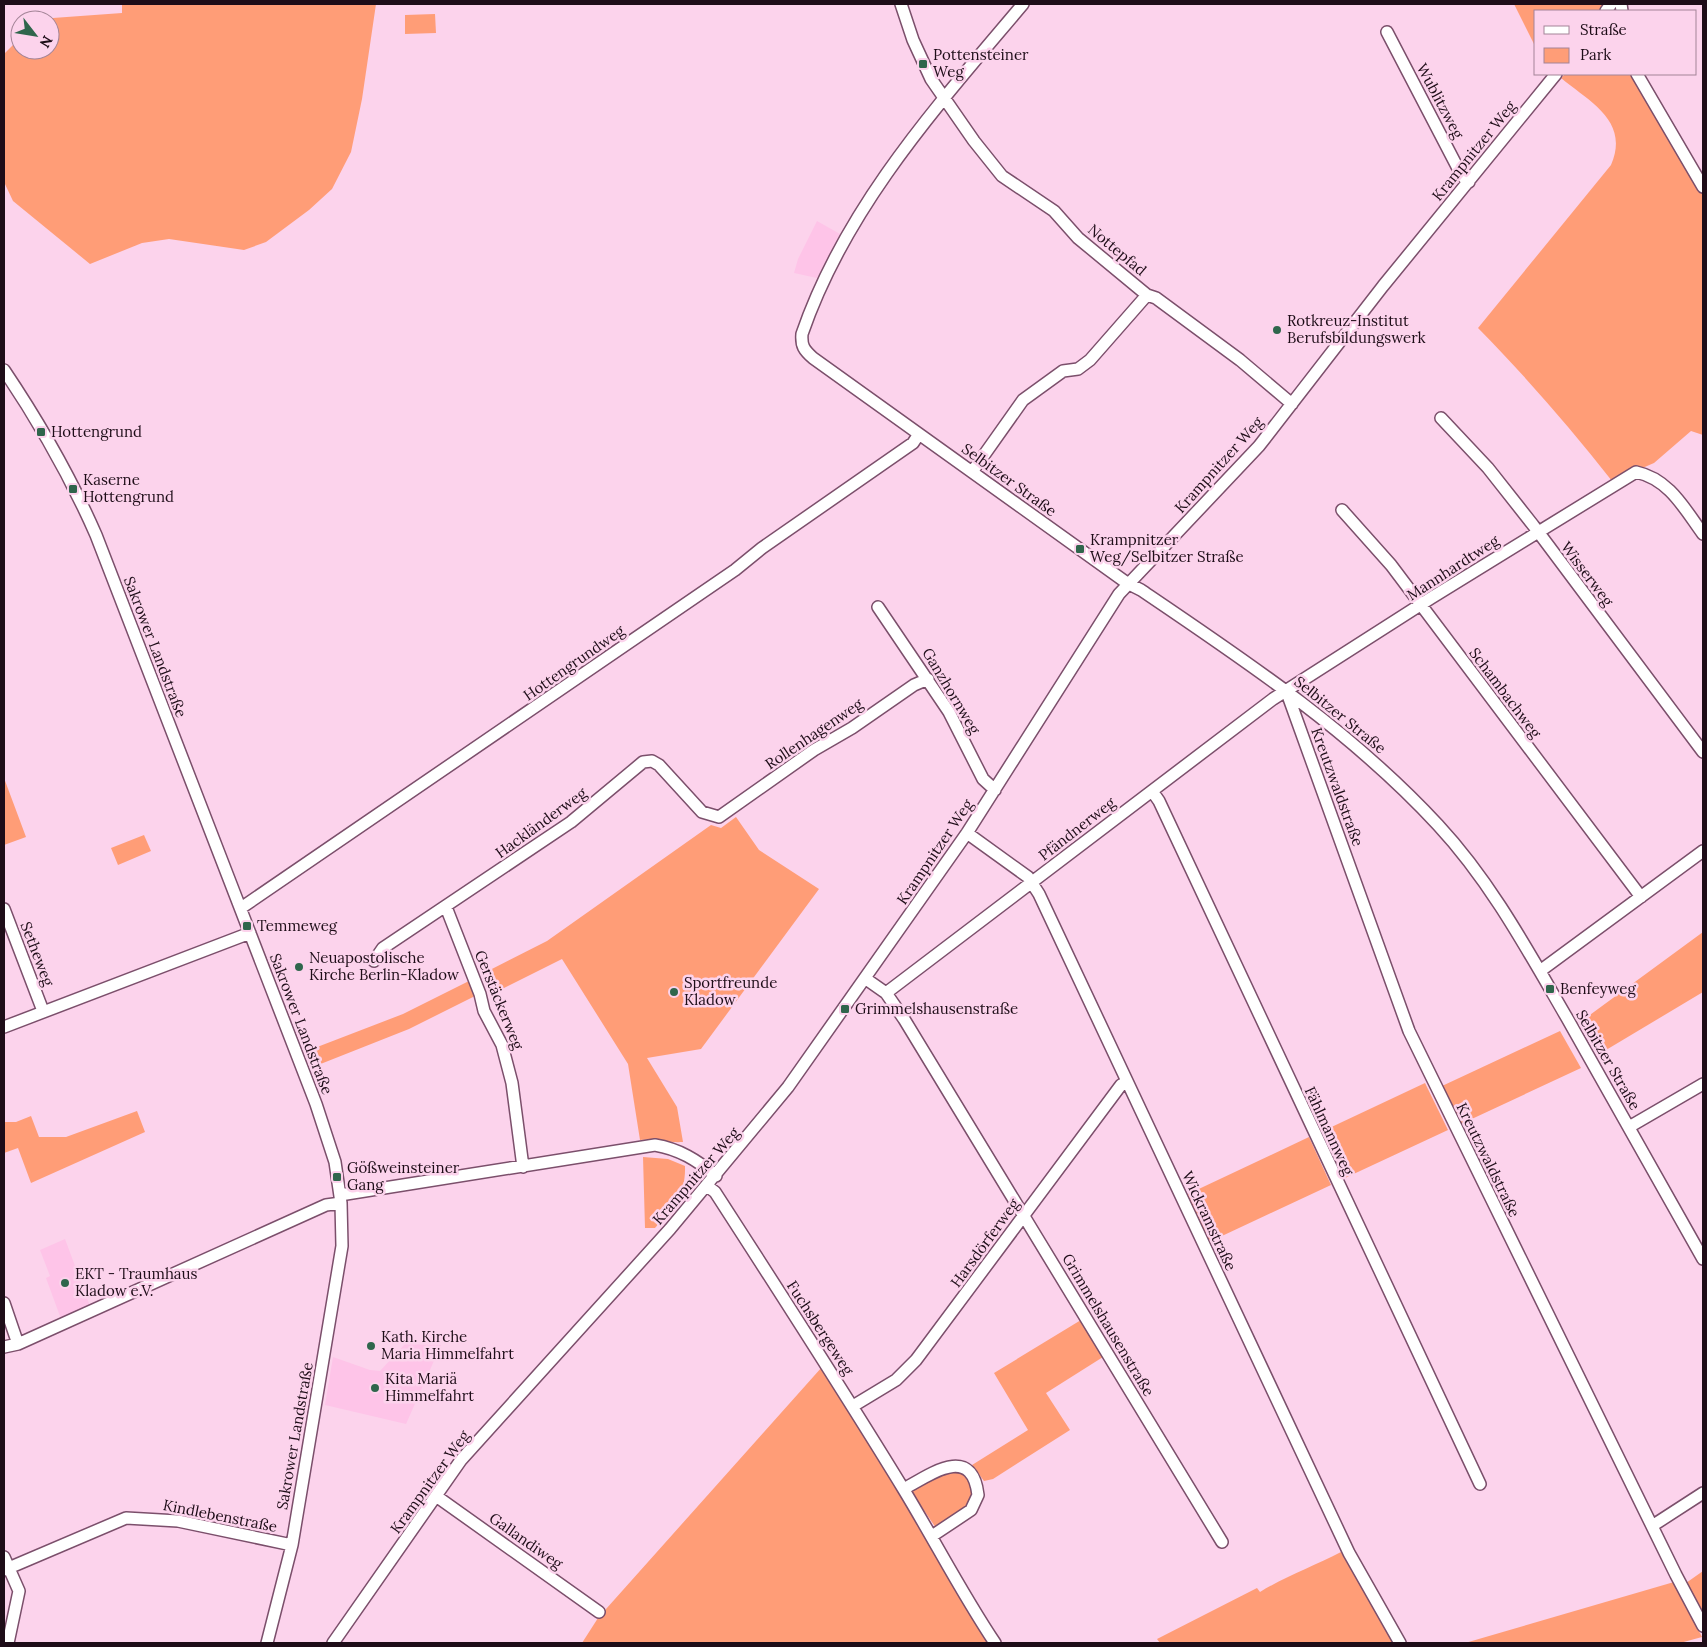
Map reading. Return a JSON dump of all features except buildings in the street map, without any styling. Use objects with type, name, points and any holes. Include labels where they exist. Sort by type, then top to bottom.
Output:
[{"type":"street","name":"Nottepfad","points":[[901,4],[923,64],[943,98],[974,142],[1002,176],[1054,211],[1078,238],[1146,295],[1156,298],[1233,354],[1292,404]]},
{"type":"street","points":[[943,98],[1023,4]]},
{"type":"street","name":"Wublitzweg","points":[[1386,32],[1462,176],[1469,182]]},
{"type":"street","name":"Krampnitzer Weg","points":[[333,1643],[436,1496],[487,1430],[716,1176],[773,1107],[866,979],[967,834],[1127,583],[1225,484],[1259,446],[1383,286],[1555,75]]},
{"type":"street","points":[[1638,75],[1703,187]]},
{"type":"street","name":"Selbitzer Straße","points":[[943,98],[897,156],[861,213],[824,280],[806,320],[801,343],[813,358],[1127,583],[1141,590],[1286,690],[1355,744],[1396,782],[1439,827],[1496,901],[1540,971],[1703,1260]]},
{"type":"street","points":[[972,472],[1023,400],[1063,371],[1078,369],[1090,360],[1146,295]]},
{"type":"street","name":"Sakrower Landstraße","points":[[4,370],[51,448],[93,528],[326,1130],[335,1162],[340,1199],[342,1246],[339,1268],[292,1545],[267,1643]]},
{"type":"street","name":"Wisserweg","points":[[1442,418],[1488,468],[1703,752]]},
{"type":"street","name":"Hottengrundweg","points":[[240,908],[728,575],[762,548],[913,443],[919,434]]},
{"type":"street","name":"Mannhardtweg","points":[[1286,690],[1636,472],[1648,474],[1665,484],[1703,534]]},
{"type":"street","name":"Schambachweg","points":[[1342,510],[1391,565],[1641,897]]},
{"type":"street","name":"Ganzhornweg","points":[[878,607],[949,712],[983,779],[995,790]]},
{"type":"street","name":"Rollenhagenweg","points":[[719,816],[814,750],[852,728],[914,685],[928,679]]},
{"type":"street","name":"Pfändnerweg","points":[[886,993],[1286,690]]},
{"type":"street","name":"Kreutzwaldstraße","points":[[1286,690],[1409,1031],[1452,1122],[1703,1626]]},
{"type":"street","name":"Hackländerweg","points":[[374,961],[383,948],[571,822],[632,770],[648,760],[659,764],[702,812],[719,816]]},
{"type":"street","name":"Fählmannweg","points":[[1152,791],[1159,801],[1480,1484]]},
{"type":"street","name":"Wickramstraße","points":[[967,834],[1032,882],[1349,1554],[1400,1643]]},
{"type":"street","points":[[1540,971],[1703,851]]},
{"type":"street","name":"Gerstäckerweg","points":[[446,907],[480,994],[484,1011],[502,1045],[512,1083],[523,1167]]},
{"type":"street","name":"Setheweg","points":[[4,909],[43,1011]]},
{"type":"street","points":[[4,1027],[248,930]]},
{"type":"street","name":"Grimmelshausenstraße","points":[[866,979],[886,993],[1222,1542]]},
{"type":"street","name":"Harsdörferweg","points":[[853,1406],[896,1380],[916,1360],[1121,1085],[1127,1082]]},
{"type":"street","points":[[1629,1127],[1703,1084]]},
{"type":"street","points":[[4,1347],[18,1344],[340,1199],[489,1170],[523,1167],[552,1160],[654,1146],[676,1150],[693,1158],[716,1176]]},
{"type":"street","name":"Fuchsbergeweg","points":[[707,1186],[715,1192],[853,1406],[932,1536],[952,1574],[996,1643]]},
{"type":"street","points":[[4,1303],[18,1344]]},
{"type":"street","points":[[904,1489],[942,1468],[951,1466],[967,1470],[973,1477],[978,1495],[971,1510],[932,1536]]},
{"type":"street","points":[[1652,1526],[1703,1493]]},
{"type":"street","name":"Gallandiweg","points":[[436,1496],[599,1612]]},
{"type":"street","name":"Kindlebenstraße","points":[[6,1569],[126,1518],[178,1521],[292,1545]]},
{"type":"street","points":[[4,1557],[6,1569],[19,1591],[8,1643]]},
{"type":"shaded area","points":[[817,221],[840,234],[817,278],[794,273],[798,259]]},
{"type":"shaded area","name":"EKT - Traumhaus Kladow e.V.","points":[[65,1239],[90,1306],[61,1319],[46,1278],[50,1276],[40,1250]]},
{"type":"shaded area","name":"Kita Mariä Himmelfahrt","points":[[405,1344],[441,1345],[406,1424],[325,1405],[333,1357],[370,1370],[380,1371]]},
{"type":"green space","points":[[122,4],[376,4],[362,99],[351,152],[332,189],[309,210],[266,242],[244,250],[169,239],[142,243],[90,264],[13,201],[4,182],[4,54],[10,48],[10,60],[60,60],[60,17],[122,13]]},
{"type":"green space","points":[[1514,4],[1606,4],[1602,10],[1534,10],[1534,44]]},
{"type":"green space","points":[[435,14],[436,33],[405,34],[405,15]]},
{"type":"green space","points":[[1564,75],[1634,75],[1703,193],[1703,435],[1691,431],[1654,463],[1612,481],[1547,403],[1478,328],[1611,165],[1615,150],[1615,136],[1611,124],[1595,104],[1561,78]]},
{"type":"green space","points":[[4,778],[26,837],[4,845]]},
{"type":"green space","name":"Sportfreunde Kladow","points":[[736,817],[759,850],[819,889],[701,1049],[647,1058],[677,1107],[683,1142],[640,1140],[628,1064],[562,959],[492,994],[484,973],[547,941],[711,825],[721,828]]},
{"type":"green space","points":[[144,835],[151,851],[118,865],[111,848]]},
{"type":"green space","points":[[1703,932],[1703,992],[1601,1053],[1583,1020]]},
{"type":"green space","points":[[469,981],[475,996],[409,1029],[318,1065],[312,1049],[403,1014]]},
{"type":"green space","points":[[1560,1031],[1581,1068],[1461,1124],[1442,1086]]},
{"type":"green space","points":[[1425,1083],[1448,1130],[1345,1178],[1323,1131]]},
{"type":"green space","points":[[137,1111],[145,1132],[31,1183],[18,1148],[4,1153],[4,1122],[16,1122],[31,1116],[39,1137],[66,1137]]},
{"type":"green space","points":[[1309,1137],[1331,1185],[1207,1243],[1186,1195]]},
{"type":"green space","points":[[643,1157],[668,1159],[685,1166],[681,1193],[673,1207],[655,1228],[645,1228]]},
{"type":"green space","points":[[1081,1320],[1103,1357],[1046,1393],[1070,1430],[993,1479],[984,1481],[972,1465],[1028,1430],[994,1373]]},
{"type":"green space","points":[[822,1367],[993,1643],[582,1643],[598,1618]]},
{"type":"green space","points":[[954,1467],[969,1477],[974,1494],[967,1508],[936,1528],[910,1490]]},
{"type":"green space","points":[[1341,1552],[1393,1643],[1160,1643],[1157,1639],[1257,1588],[1260,1592]]},
{"type":"green space","points":[[1703,1571],[1703,1614],[1702,1615],[1686,1583]]},
{"type":"green space","points":[[1674,1582],[1702,1637],[1680,1643],[1465,1643]]},
{"type":"place","name":"Pottensteiner Weg","points":[[923,64]]},
{"type":"place","name":"Rotkreuz-Institut Berufsbildungswerk","points":[[1277,330]]},
{"type":"place","name":"Hottengrund","points":[[41,432]]},
{"type":"place","name":"Kaserne Hottengrund","points":[[73,489]]},
{"type":"place","name":"Krampnitzer Weg/Selbitzer Straße","points":[[1080,549]]},
{"type":"place","name":"Temmeweg","points":[[247,926]]},
{"type":"place","name":"Neuapostolische Kirche Berlin-Kladow","points":[[299,967]]},
{"type":"place","name":"Benfeyweg","points":[[1550,989]]},
{"type":"place","name":"Sportfreunde Kladow","points":[[674,992]]},
{"type":"place","name":"Grimmelshausenstraße","points":[[845,1009]]},
{"type":"place","name":"Gößweinsteiner Gang","points":[[337,1177]]},
{"type":"place","name":"EKT - Traumhaus Kladow e.V.","points":[[65,1283]]},
{"type":"place","name":"Kath. Kirche Maria Himmelfahrt","points":[[371,1346]]},
{"type":"place","name":"Kita Mariä Himmelfahrt","points":[[375,1388]]}]
